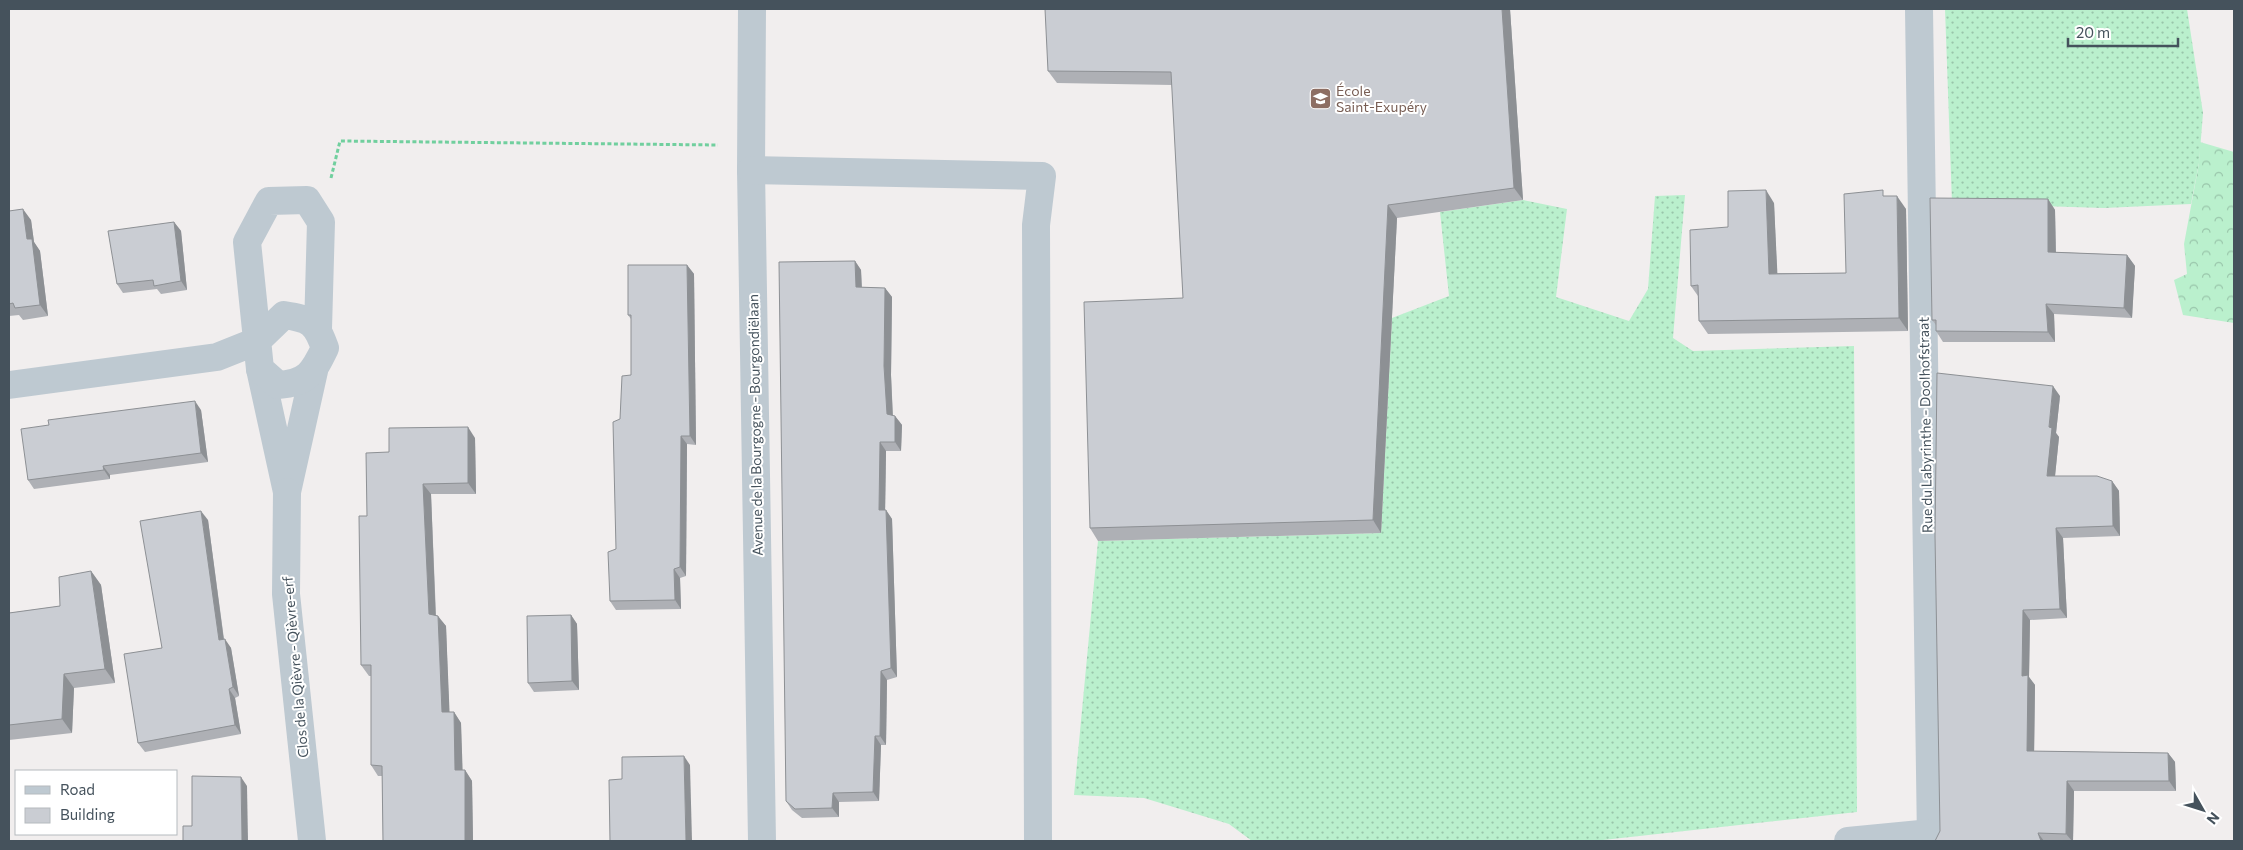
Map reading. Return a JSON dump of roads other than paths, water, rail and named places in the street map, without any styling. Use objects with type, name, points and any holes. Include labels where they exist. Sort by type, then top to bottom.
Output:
[{"type":"street","name":"Avenue de la Bourgogne - Bourgondiëlaan","points":[[752,9],[751,170],[762,841]]},
{"type":"street","name":"Rue du Labyrinthe - Doolhofstraat","points":[[1919,9],[1931,837]]},
{"type":"street","points":[[751,170],[1042,176],[1036,225],[1038,841]]},
{"type":"street","name":"Clos de la Qièvre - Qièvre-erf","points":[[287,492],[260,369],[247,242],[269,201],[307,200],[321,222],[318,329],[325,348],[314,371],[287,492],[286,594],[312,841]]},
{"type":"street","points":[[9,385],[217,357],[257,341],[284,315],[302,318],[318,329]]},
{"type":"street","points":[[260,369],[278,385],[297,384],[314,371]]},
{"type":"street","points":[[1848,841],[1931,837]]},
{"type":"place","name":"École Saint-Exupéry","points":[[1320,98]]}]
